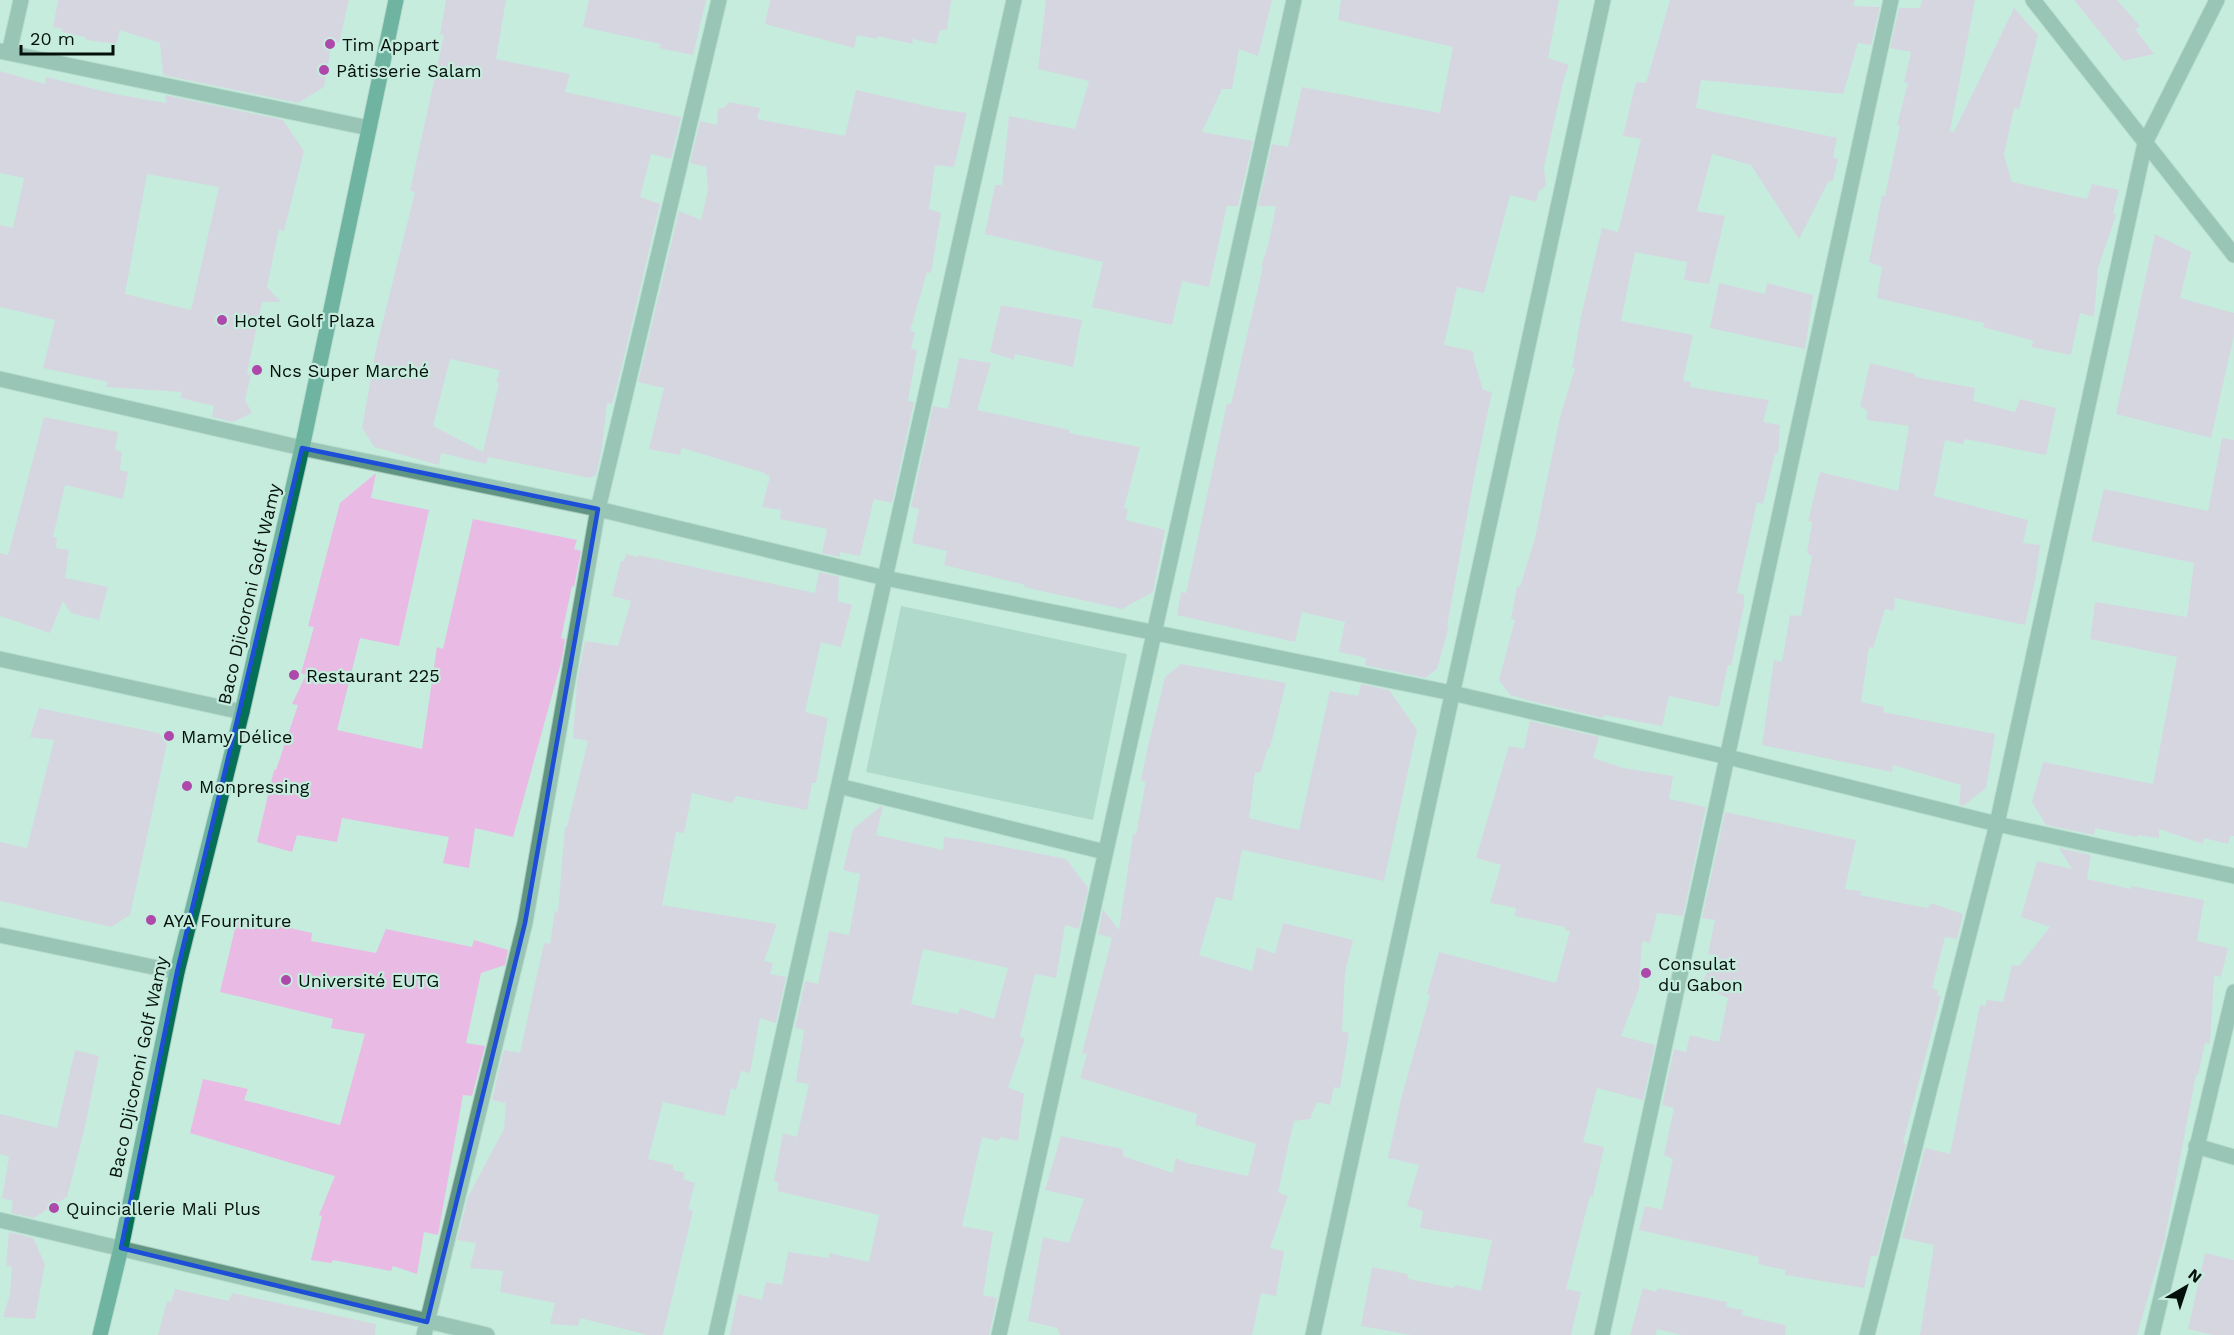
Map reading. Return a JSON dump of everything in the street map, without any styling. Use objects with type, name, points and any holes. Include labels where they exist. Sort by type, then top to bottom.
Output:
[{"type":"street","points":[[21,0],[4,52],[369,128]]},
{"type":"street","name":"Baco Djicoroni Golf Wamy","points":[[100,1335],[121,1248],[177,972],[242,712],[302,448],[396,0]]},
{"type":"street","points":[[425,1328],[525,923],[598,509],[719,0]]},
{"type":"street","points":[[716,1335],[1014,0]]},
{"type":"street","points":[[999,1335],[1294,0]]},
{"type":"street","points":[[1313,1335],[1602,0]]},
{"type":"street","points":[[1602,1335],[1891,0]]},
{"type":"street","points":[[2033,0],[2234,255]]},
{"type":"street","points":[[1867,1335],[1997,824],[2145,143],[2217,0]]},
{"type":"street","points":[[0,379],[302,448],[598,509],[885,578],[1452,693],[1728,757],[1997,824],[2234,876]]},
{"type":"street","points":[[0,659],[242,712]]},
{"type":"street","points":[[839,786],[1105,852]]},
{"type":"street","points":[[0,935],[177,972]]},
{"type":"street","points":[[2152,1335],[2234,992]]},
{"type":"street","points":[[2196,1146],[2234,1157]]},
{"type":"street","points":[[0,1220],[121,1248],[425,1328],[487,1335]]},
{"type":"highlighted area","points":[[302,448],[598,509],[525,923],[427,1322],[121,1248],[177,972]]},
{"type":"green space","points":[[901,606],[1127,654],[1093,820],[866,772]]},
{"type":"building","points":[[58,0],[349,0],[339,43],[332,42],[324,87],[298,103],[163,75],[160,43],[120,30],[116,44],[87,40],[85,37],[62,32],[62,29],[53,27]]},
{"type":"building","points":[[446,0],[506,0],[496,59],[570,74],[565,92],[681,117],[671,159],[651,154],[640,197],[660,204],[619,378],[612,404],[607,403],[602,448],[596,475],[590,478],[488,457],[486,464],[441,453],[439,465],[374,447],[362,428],[376,349],[415,192],[410,191],[444,35],[440,34]],"holes":[[[450,359],[500,370],[483,452],[433,426]]]},
{"type":"building","points":[[589,0],[706,0],[693,55],[659,48],[661,44],[583,27]]},
{"type":"building","points":[[770,0],[951,0],[947,30],[940,30],[936,44],[912,39],[913,44],[877,36],[877,39],[857,35],[854,48],[765,24]]},
{"type":"building","points":[[1046,0],[1272,0],[1258,56],[1239,49],[1232,89],[1222,89],[1202,132],[1253,141],[1238,206],[1227,206],[1209,287],[1182,281],[1172,325],[1092,307],[1103,262],[985,234],[995,185],[1002,185],[1009,116],[1075,129],[1089,81],[1038,69]]},
{"type":"building","points":[[1341,0],[1559,0],[1548,58],[1569,65],[1544,167],[1546,186],[1539,191],[1536,202],[1510,195],[1484,293],[1457,287],[1444,345],[1473,351],[1483,390],[1492,392],[1475,473],[1447,626],[1449,626],[1437,669],[1425,678],[1365,665],[1366,658],[1339,652],[1345,622],[1302,612],[1295,642],[1177,615],[1181,592],[1186,593],[1227,403],[1231,404],[1263,267],[1261,267],[1269,242],[1276,206],[1258,206],[1272,144],[1288,147],[1302,87],[1440,113],[1453,47],[1338,20]]},
{"type":"building","points":[[1670,0],[1855,0],[1853,6],[1880,7],[1871,45],[1858,43],[1843,94],[1701,80],[1696,108],[1837,138],[1833,157],[1838,159],[1833,180],[1828,182],[1799,239],[1751,165],[1712,154],[1697,211],[1725,216],[1709,284],[1684,280],[1687,262],[1635,252],[1621,321],[1693,335],[1683,381],[1691,382],[1690,387],[1769,400],[1763,422],[1780,425],[1778,454],[1775,453],[1763,504],[1757,502],[1737,593],[1744,595],[1744,605],[1731,666],[1728,665],[1719,707],[1669,696],[1662,726],[1604,715],[1603,718],[1531,701],[1510,695],[1499,680],[1515,620],[1511,619],[1517,586],[1520,587],[1535,538],[1560,417],[1575,368],[1572,368],[1581,316],[1602,228],[1618,232],[1641,139],[1623,136],[1636,82],[1646,83]]},
{"type":"building","points":[[1922,0],[1975,0],[1950,131],[1954,132],[2014,8],[2038,35],[2019,109],[2014,108],[2004,155],[2012,182],[2087,199],[2092,184],[2119,190],[2113,213],[2116,215],[2098,268],[2094,317],[2080,313],[2071,355],[2031,347],[2034,341],[1983,327],[1984,323],[1877,298],[1882,267],[1869,262],[1882,196],[1885,196],[1900,126],[1897,125],[1908,83],[1904,82],[1911,52],[1890,48],[1899,8],[1920,8]]},
{"type":"building","points":[[2074,0],[2117,0],[2140,26],[2135,29],[2154,54],[2123,61]]},
{"type":"building","points":[[0,71],[45,84],[46,77],[115,94],[166,103],[165,95],[283,120],[304,151],[284,231],[279,229],[267,287],[281,302],[262,302],[247,373],[251,375],[245,400],[252,413],[233,422],[212,417],[214,406],[180,398],[182,392],[106,387],[108,382],[43,368],[55,320],[0,307],[0,225],[13,228],[24,178],[0,173]],"holes":[[[147,174],[219,187],[191,310],[125,294]]]},
{"type":"building","points":[[856,90],[967,113],[954,167],[935,165],[929,209],[941,213],[931,273],[927,272],[910,331],[915,332],[911,349],[917,350],[908,401],[914,402],[892,503],[874,499],[860,556],[840,552],[840,557],[822,553],[827,529],[780,519],[781,510],[762,507],[770,476],[765,473],[682,448],[680,455],[649,449],[664,388],[638,382],[679,211],[701,220],[708,190],[706,167],[690,163],[700,121],[717,125],[718,109],[725,107],[729,102],[760,108],[757,119],[845,136]]},
{"type":"building","points":[[2155,234],[2191,252],[2180,298],[2234,313],[2234,335],[2211,438],[2116,414]]},
{"type":"building","points":[[1719,283],[1765,294],[1767,283],[1813,295],[1805,349],[1710,328]]},
{"type":"building","points":[[1001,305],[1082,320],[1073,367],[1015,354],[1014,360],[990,352]]},
{"type":"building","points":[[959,358],[991,363],[977,410],[1070,430],[1069,433],[1140,447],[1124,508],[1128,509],[1126,520],[1165,530],[1153,592],[1122,609],[1024,587],[1025,585],[944,565],[947,551],[912,543],[919,509],[911,507],[933,406],[948,409]]},
{"type":"building","points":[[1870,363],[1915,374],[1915,377],[1975,388],[1973,401],[2015,412],[2020,399],[2056,408],[2046,455],[1965,439],[1963,444],[1945,440],[1934,496],[2028,520],[2023,543],[2040,545],[2025,625],[1895,598],[1894,611],[1885,609],[1873,648],[1869,647],[1861,702],[1884,707],[1883,712],[1995,734],[1986,788],[1963,806],[1959,804],[1961,785],[1893,765],[1892,772],[1762,745],[1774,660],[1782,662],[1790,615],[1801,616],[1812,556],[1807,553],[1812,522],[1808,521],[1820,472],[1898,491],[1909,426],[1867,420],[1867,411],[1860,406]]},
{"type":"building","points":[[44,417],[118,432],[115,450],[122,452],[120,470],[128,472],[123,499],[65,485],[53,537],[57,538],[56,548],[69,550],[65,578],[108,587],[99,620],[71,613],[63,601],[50,633],[0,616],[0,553],[8,555]]},
{"type":"building","points":[[2222,438],[2234,440],[2234,836],[2230,836],[2228,844],[2204,838],[2203,844],[2159,829],[2159,838],[2138,835],[2137,837],[2095,828],[2094,835],[2046,825],[2032,802],[2043,762],[2153,784],[2177,657],[2090,639],[2095,602],[2187,617],[2194,563],[2091,541],[2104,489],[2208,511]]},
{"type":"building","points":[[376,473],[371,498],[429,510],[399,646],[360,638],[337,730],[422,749],[437,647],[443,649],[473,519],[577,540],[574,549],[581,551],[561,638],[565,639],[562,659],[513,837],[475,828],[469,868],[443,863],[449,837],[342,818],[337,842],[297,835],[292,852],[257,842],[274,770],[276,770],[298,705],[292,704],[306,675],[301,673],[314,627],[308,626],[340,503]]},
{"type":"building","points":[[626,554],[815,593],[819,572],[839,577],[838,601],[852,605],[841,647],[821,642],[805,712],[828,718],[816,783],[812,783],[807,810],[736,796],[732,803],[692,793],[684,833],[676,832],[662,905],[777,924],[764,961],[773,963],[770,974],[786,977],[776,1023],[760,1018],[750,1073],[741,1071],[736,1090],[731,1088],[725,1116],[663,1102],[648,1159],[673,1165],[673,1170],[685,1173],[683,1179],[695,1183],[688,1209],[693,1211],[663,1335],[648,1335],[580,1318],[578,1326],[550,1324],[555,1303],[500,1292],[503,1271],[470,1268],[476,1243],[457,1240],[468,1197],[504,1129],[506,1103],[492,1100],[504,1050],[520,1053],[544,943],[550,944],[555,911],[558,912],[565,827],[567,827],[588,741],[573,738],[577,682],[585,641],[618,646],[631,601],[612,596],[621,561],[624,561]]},
{"type":"building","points":[[1181,664],[1286,683],[1270,748],[1268,748],[1260,773],[1255,772],[1249,818],[1299,830],[1330,691],[1358,696],[1361,684],[1389,690],[1417,730],[1384,881],[1242,850],[1232,901],[1216,897],[1199,955],[1252,971],[1257,947],[1275,954],[1283,923],[1353,940],[1345,972],[1342,1031],[1349,1033],[1340,1089],[1334,1087],[1330,1105],[1317,1102],[1310,1119],[1294,1121],[1278,1192],[1288,1196],[1270,1248],[1284,1251],[1276,1296],[1261,1293],[1252,1335],[1060,1335],[1057,1328],[1028,1321],[1043,1237],[1069,1243],[1084,1199],[1045,1190],[1061,1136],[1123,1149],[1123,1156],[1173,1173],[1176,1158],[1187,1163],[1248,1176],[1256,1144],[1195,1125],[1197,1114],[1080,1078],[1087,1054],[1082,1053],[1112,938],[1098,934],[1103,909],[1119,930],[1133,834],[1136,834],[1146,781],[1141,781],[1147,750],[1165,677]]},
{"type":"building","points":[[39,708],[159,733],[167,744],[130,915],[111,927],[0,901],[0,842],[27,848],[54,740],[30,737]]},
{"type":"building","points":[[1530,721],[1599,737],[1593,758],[1623,768],[1673,776],[1669,799],[1706,807],[1683,916],[1657,913],[1650,943],[1642,941],[1639,989],[1621,1036],[1655,1045],[1643,1100],[1597,1088],[1583,1142],[1604,1147],[1593,1196],[1590,1196],[1566,1289],[1581,1292],[1571,1335],[1411,1335],[1361,1326],[1372,1267],[1407,1274],[1408,1279],[1453,1288],[1456,1285],[1481,1291],[1492,1240],[1420,1228],[1423,1211],[1407,1206],[1419,1165],[1388,1158],[1439,952],[1556,983],[1570,931],[1565,930],[1565,927],[1515,916],[1516,908],[1490,903],[1501,865],[1476,858],[1509,746],[1524,749]]},
{"type":"building","points":[[881,806],[883,807],[876,835],[943,850],[944,837],[1066,859],[1088,888],[1079,929],[1065,925],[1056,978],[1035,974],[1020,1037],[1025,1039],[1008,1087],[1024,1094],[1018,1141],[1001,1137],[998,1141],[982,1137],[962,1226],[993,1232],[983,1295],[997,1298],[989,1335],[730,1335],[738,1294],[762,1300],[766,1282],[782,1285],[788,1252],[829,1258],[829,1253],[869,1262],[879,1215],[777,1191],[779,1183],[774,1181],[783,1133],[797,1137],[809,1084],[796,1082],[804,1030],[795,1028],[805,981],[818,984],[829,931],[849,935],[860,874],[843,870],[853,829]],"holes":[[[923,949],[1008,968],[994,1019],[960,1008],[958,1014],[911,1004]]]},
{"type":"building","points":[[1725,812],[1856,840],[1845,889],[1861,891],[1860,895],[1928,908],[1931,903],[1963,914],[1957,939],[1945,937],[1932,988],[1938,990],[1937,995],[1941,996],[1877,1256],[1871,1256],[1864,1288],[1785,1275],[1785,1270],[1758,1264],[1759,1257],[1639,1230],[1645,1206],[1662,1210],[1673,1159],[1664,1155],[1674,1108],[1662,1105],[1674,1049],[1686,1052],[1690,1035],[1719,1042],[1728,998],[1701,987],[1714,955],[1708,954],[1715,920],[1702,918]]},
{"type":"building","points":[[2059,848],[2091,855],[2087,879],[2131,889],[2131,886],[2204,900],[2197,941],[2228,948],[2221,977],[2214,975],[2210,1044],[2205,1043],[2198,1075],[2196,1075],[2164,1242],[2137,1335],[1920,1335],[1934,1245],[1902,1238],[1925,1148],[1950,1154],[1980,1005],[1985,1006],[1987,1000],[2003,1002],[2012,965],[2019,966],[2050,927],[2021,917],[2037,861],[2072,869]]},
{"type":"building","points":[[238,916],[312,933],[311,941],[376,953],[386,929],[472,947],[474,940],[508,950],[505,965],[481,973],[466,1043],[485,1046],[472,1096],[463,1095],[438,1235],[424,1232],[417,1274],[393,1266],[391,1271],[333,1260],[331,1263],[311,1260],[322,1216],[319,1215],[335,1176],[190,1133],[203,1079],[248,1089],[244,1100],[340,1125],[365,1034],[331,1028],[333,1019],[220,992]]},
{"type":"building","points":[[75,1050],[99,1056],[85,1127],[67,1197],[34,1218],[11,1213],[13,1201],[2,1198],[9,1157],[0,1154],[0,1114],[57,1128]]},
{"type":"building","points":[[9,1232],[33,1238],[45,1264],[35,1319],[3,1317],[10,1294],[12,1267],[6,1265]]},
{"type":"building","points":[[2205,1253],[2234,1260],[2234,1335],[2213,1335],[2188,1329]]},
{"type":"building","points":[[1643,1288],[1656,1292],[1658,1288],[1727,1302],[1726,1307],[1743,1310],[1742,1315],[1786,1325],[1785,1335],[1682,1335],[1657,1329],[1656,1335],[1630,1335]]},
{"type":"building","points":[[175,1289],[229,1301],[232,1293],[376,1324],[375,1335],[158,1335],[167,1301],[171,1302]]},
{"type":"place","name":"Tim Appart","points":[[330,44]]},
{"type":"place","name":"Pâtisserie Salam","points":[[324,70]]},
{"type":"place","name":"Hotel Golf Plaza","points":[[222,320]]},
{"type":"place","name":"Ncs Super Marché","points":[[257,370]]},
{"type":"place","name":"Restaurant 225","points":[[294,675]]},
{"type":"place","name":"Mamy Délice","points":[[169,736]]},
{"type":"place","name":"Monpressing","points":[[187,786]]},
{"type":"place","name":"AYA Fourniture","points":[[151,920]]},
{"type":"place","name":"Consulat du Gabon","points":[[1646,973]]},
{"type":"place","name":"Université EUTG","points":[[286,980]]},
{"type":"place","name":"Quinciallerie Mali Plus","points":[[54,1208]]}]
